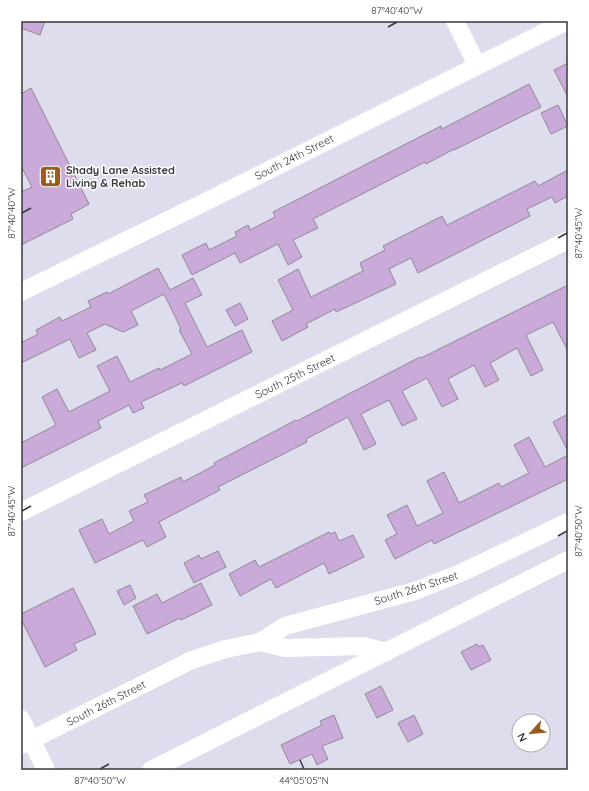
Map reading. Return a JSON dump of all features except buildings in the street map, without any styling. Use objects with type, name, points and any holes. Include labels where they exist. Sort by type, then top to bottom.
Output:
[{"type":"street","points":[[455,21],[478,65]]},
{"type":"street","name":"South 24th Street","points":[[21,292],[200,205],[567,21]]},
{"type":"street","name":"South 25th Street","points":[[21,512],[568,240]]},
{"type":"street","name":"South 26th Street","points":[[26,742],[192,660],[226,648],[260,642],[285,626],[415,591],[463,572],[568,522]]},
{"type":"street","points":[[152,770],[568,560]]},
{"type":"street","name":"South 26th Street","points":[[260,642],[285,648],[363,646],[388,652]]},
{"type":"street","points":[[21,718],[26,742],[46,770]]},
{"type":"place","name":"Shady Lane Assisted Living & Rehab","points":[[51,176]]}]
